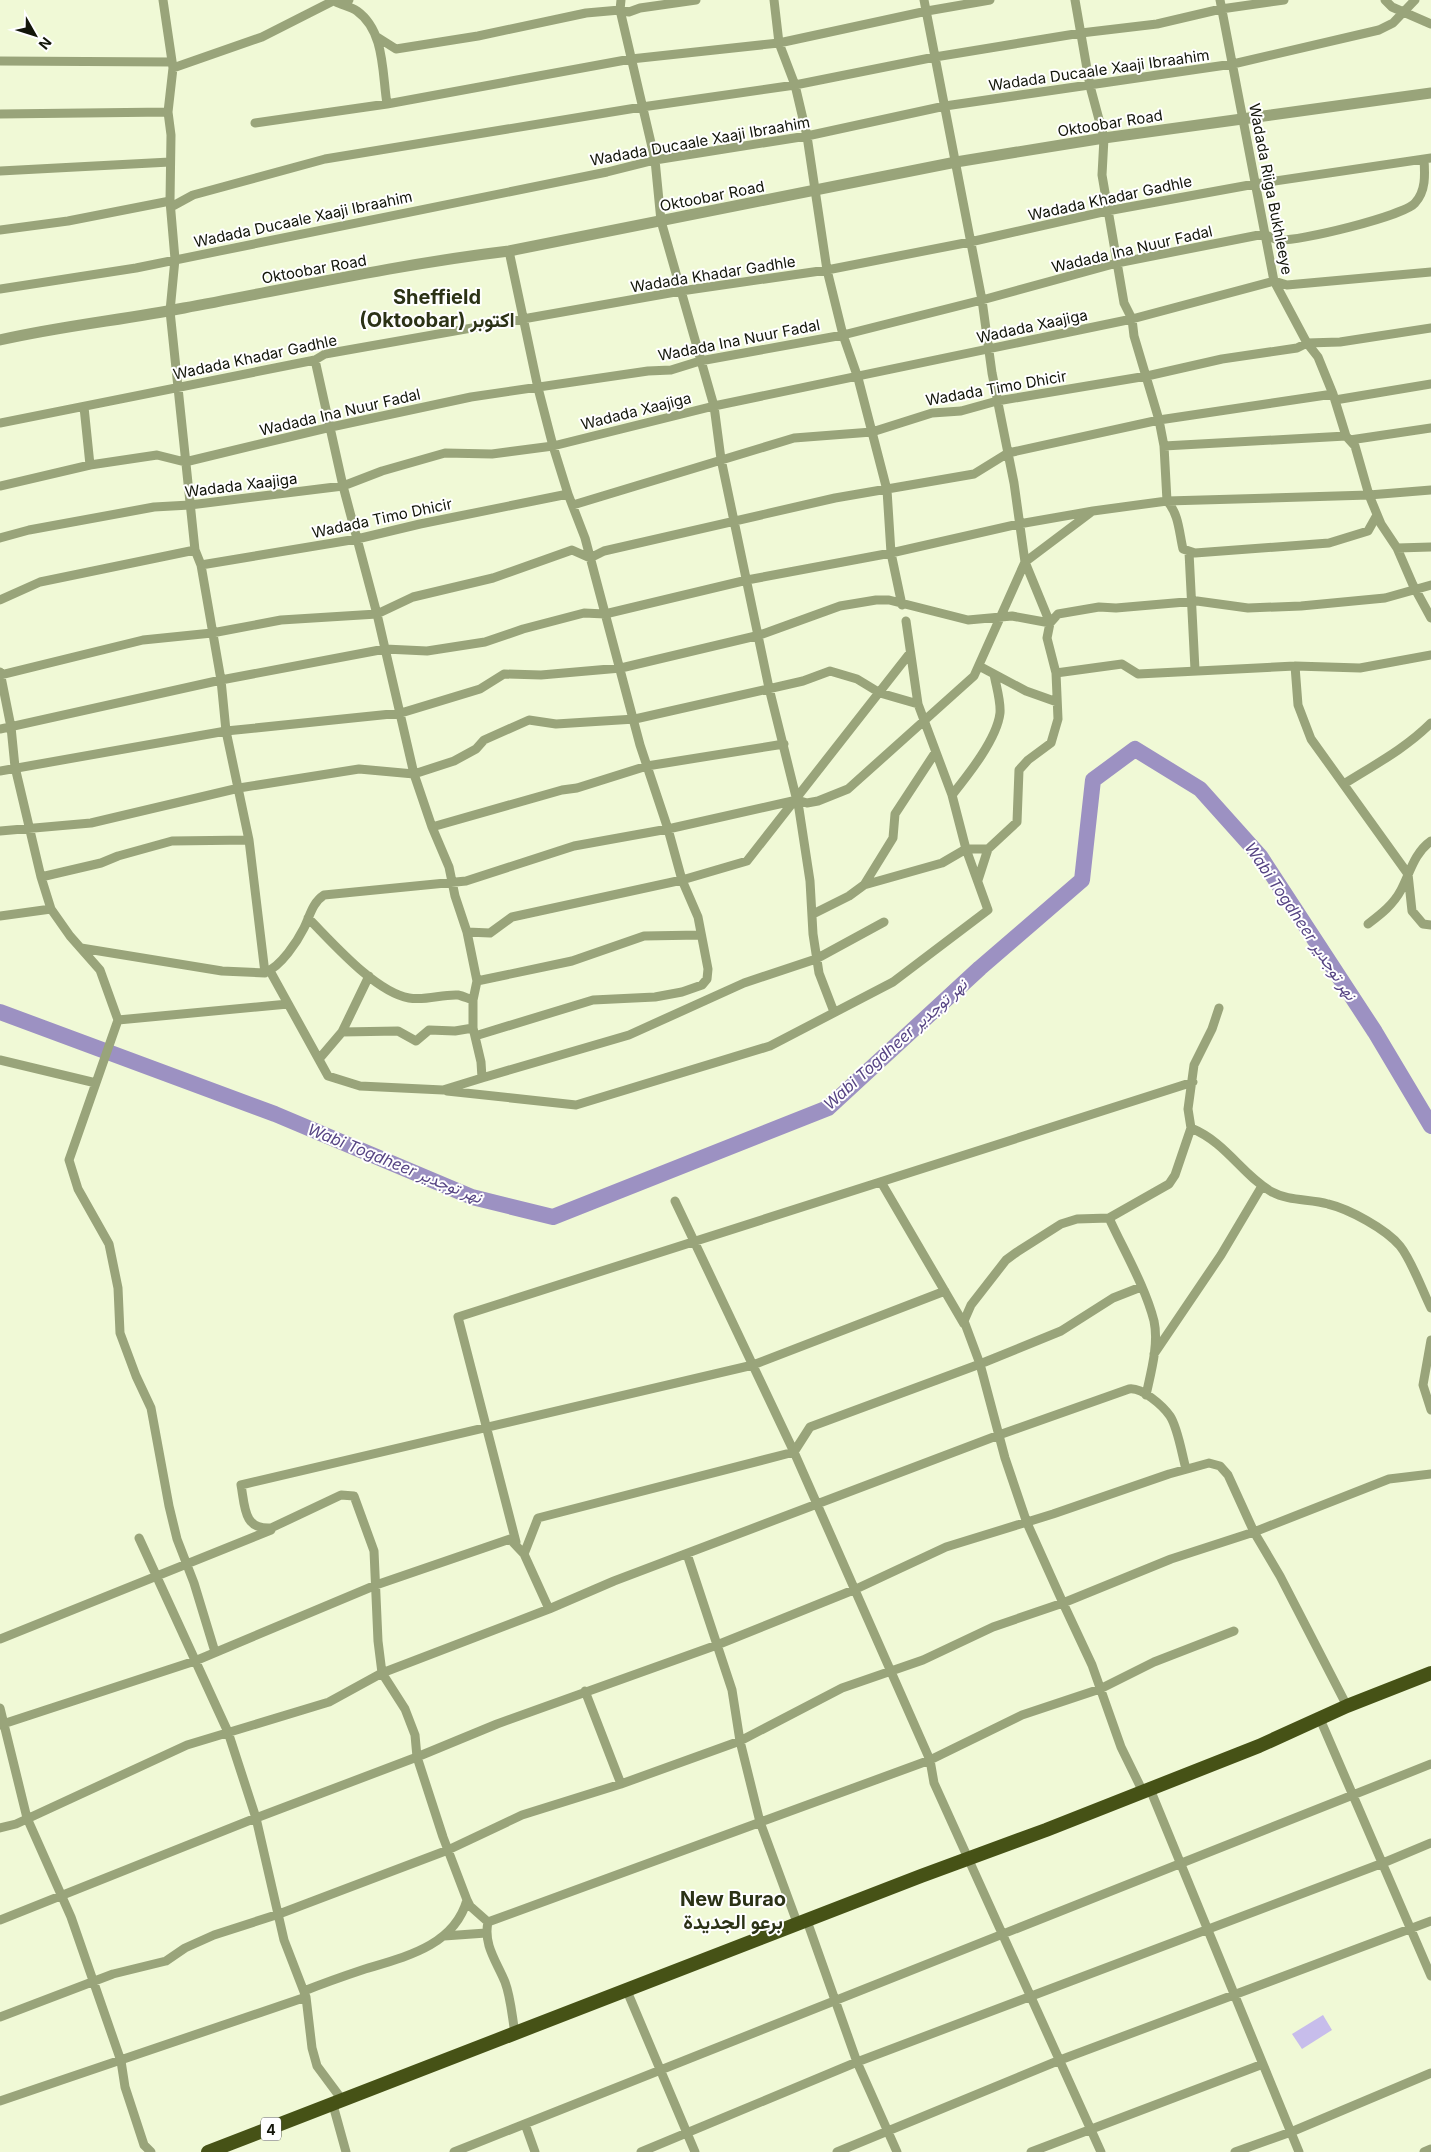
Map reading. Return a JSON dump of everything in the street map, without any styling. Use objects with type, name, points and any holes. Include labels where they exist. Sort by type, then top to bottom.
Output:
[{"type":"highway","points":[[338,2103],[1259,1746],[1347,1706],[1431,1673]]},
{"type":"highway","name":"4","points":[[208,2152],[338,2103]]},
{"type":"street","points":[[163,0],[172,65],[168,112],[170,204],[175,259],[170,311],[195,550],[201,564],[221,680],[226,731],[234,775],[239,788],[268,972],[328,1076],[360,1086],[444,1090],[576,1105],[770,1046],[893,982],[988,910],[966,848],[952,795],[918,704],[906,621]]},
{"type":"street","points":[[0,61],[172,65],[262,37],[331,1],[349,0]]},
{"type":"street","points":[[620,5],[629,12],[640,8],[696,0]]},
{"type":"street","points":[[774,0],[779,44],[795,85],[807,136],[827,270],[842,335],[858,378],[887,490],[891,553],[902,605]]},
{"type":"street","points":[[924,0],[982,300],[996,401],[1008,453],[1025,562],[1050,623]]},
{"type":"street","points":[[255,123],[387,104],[631,59],[779,44],[927,11],[990,0]]},
{"type":"street","points":[[1075,0],[1090,86],[1104,138],[1102,175],[1124,303],[1132,319],[1134,336],[1159,420],[1164,446],[1167,501],[1177,516],[1183,549],[1188,552],[1329,543],[1368,531],[1377,515]]},
{"type":"street","points":[[0,230],[170,204],[192,195],[325,159],[642,107],[795,85],[935,57],[1081,33],[1157,24],[1221,4],[1284,0]]},
{"type":"street","points":[[1384,0],[1392,7],[1431,24]]},
{"type":"street","name":"Wadada Ducaale Xaaji Ibraahim","points":[[0,289],[136,268],[607,172],[655,160],[807,136],[945,106],[1233,64],[1378,30],[1393,23],[1416,0]]},
{"type":"street","points":[[331,1],[356,10],[371,25],[377,37],[387,104]]},
{"type":"street","name":"Wadada Riiga Bukhleeye","points":[[1221,4],[1274,280],[1307,343],[1318,357],[1348,438],[1355,446],[1369,495],[1377,515],[1397,548],[1416,591],[1431,618]]},
{"type":"street","points":[[377,37],[392,48],[402,48],[478,36],[620,5]]},
{"type":"street","points":[[620,5],[655,160],[661,221],[714,406],[721,459],[770,688],[797,800],[813,914],[816,959],[819,973],[834,1012]]},
{"type":"street","name":"Oktoobar Road","points":[[0,340],[40,331],[170,311],[443,259],[509,251],[956,162],[1104,138],[1431,94]]},
{"type":"street","points":[[0,114],[168,112]]},
{"type":"street","points":[[1264,234],[1278,240],[1307,236],[1388,217],[1408,210],[1422,195],[1428,159]]},
{"type":"street","name":"Wadada Khadar Gadhle","points":[[0,423],[315,360],[326,354],[681,291],[827,270],[970,242],[1108,211],[1255,184],[1428,159]]},
{"type":"street","points":[[0,171],[170,162]]},
{"type":"street","name":"Wadada Ina Nuur Fadal","points":[[185,462],[331,427],[471,397],[648,370],[671,370],[700,361],[842,335],[1117,264],[1264,234]]},
{"type":"street","points":[[342,1032],[398,1031],[416,1041],[429,1030],[474,1032],[593,1000],[655,997],[698,987],[707,979],[708,969],[695,906],[682,880],[668,829],[647,766],[590,558],[553,446],[538,388],[509,251]]},
{"type":"street","points":[[1274,280],[1288,285],[1431,272]]},
{"type":"street","name":"Wadada Xaajiga","points":[[0,538],[29,530],[145,508],[190,505],[343,486],[382,471],[445,453],[492,454],[553,446],[714,406],[858,378],[1132,319],[1274,280]]},
{"type":"street","name":"Wadada Timo Dhicir","points":[[573,505],[794,438],[872,432],[932,412],[961,411],[996,401],[1147,376],[1222,359],[1297,348],[1307,343],[1340,342],[1431,328]]},
{"type":"street","points":[[315,360],[314,366],[322,389],[343,486],[377,614],[414,774],[453,882],[455,896],[467,932],[477,981],[473,1000],[474,1032],[481,1062],[482,1078]]},
{"type":"street","points":[[590,558],[604,551],[735,523],[835,498],[974,474],[1008,453],[1159,420],[1431,384]]},
{"type":"street","points":[[84,407],[90,465]]},
{"type":"street","points":[[1164,446],[1348,438],[1431,428]]},
{"type":"street","points":[[0,486],[90,465],[156,455],[185,462]]},
{"type":"street","points":[[0,729],[221,680],[385,650],[427,652],[485,642],[522,629],[584,613],[605,614],[747,580],[891,553],[1019,524],[1093,511],[1167,501],[1369,495],[1431,490]]},
{"type":"street","name":"Wadada Timo Dhicir","points":[[201,564],[357,540],[411,526],[568,494]]},
{"type":"street","points":[[80,948],[222,970],[268,972],[290,949],[316,900],[324,895],[466,881],[574,846],[668,829],[797,800],[807,803],[818,801],[848,789],[974,676],[1025,562],[1093,511]]},
{"type":"street","points":[[1397,548],[1431,547]]},
{"type":"street","points":[[0,600],[40,582],[195,550]]},
{"type":"street","points":[[215,1652],[187,1564],[177,1539],[169,1506],[152,1408],[136,1376],[120,1333],[118,1288],[109,1244],[78,1189],[69,1160],[118,1020],[100,970],[80,948],[51,909],[41,877],[15,767],[11,727],[0,674],[144,640],[212,633],[281,620],[377,614],[413,597],[493,578],[572,550],[590,558]]},
{"type":"street","points":[[1188,552],[1195,670]]},
{"type":"street","points":[[978,880],[988,848],[1017,822],[1019,770],[1028,760],[1051,743],[1058,719],[1056,673],[1047,638],[1050,623],[1058,614],[1087,609],[1191,601],[1248,608],[1301,606],[1385,598],[1416,591],[1431,585]]},
{"type":"street","points":[[0,771],[226,731],[401,713],[480,689],[504,674],[541,675],[621,668],[760,635],[840,606],[876,600],[889,600],[902,605],[968,620],[1012,616],[1050,623]]},
{"type":"street","points":[[467,932],[490,932],[512,917],[682,880],[747,861],[772,827],[797,800],[910,653]]},
{"type":"street","points":[[1056,673],[1122,664],[1138,674],[1295,666],[1360,668],[1431,655]]},
{"type":"street","points":[[979,666],[1026,691],[1057,702]]},
{"type":"street","points":[[1295,666],[1298,705],[1311,739],[1408,874],[1412,912],[1423,924],[1431,925]]},
{"type":"street","points":[[0,831],[91,823],[239,788],[359,770],[414,774],[454,761],[476,749],[484,740],[529,720],[556,724],[635,720],[803,681],[830,671],[857,679],[880,692],[918,704]]},
{"type":"street","points":[[952,795],[974,769],[1000,713],[994,674]]},
{"type":"street","points":[[1344,784],[1370,770],[1412,741],[1431,723]]},
{"type":"street","points":[[432,828],[562,790],[577,788],[647,766],[784,744]]},
{"type":"street","points":[[864,885],[893,838],[895,814],[935,753]]},
{"type":"street","points":[[41,877],[101,864],[118,856],[172,841],[248,840]]},
{"type":"street","points":[[1368,924],[1383,913],[1392,903],[1418,854],[1431,841]]},
{"type":"street","points":[[813,914],[849,896],[864,885],[942,863],[966,848],[988,848]]},
{"type":"street","points":[[0,916],[51,909]]},
{"type":"street","points":[[308,918],[369,976],[388,991],[409,998],[428,999],[459,995],[473,1000]]},
{"type":"street","points":[[444,1090],[628,1035],[744,983],[816,959],[884,922]]},
{"type":"street","points":[[477,981],[572,961],[644,936],[700,935]]},
{"type":"street","points":[[319,1060],[342,1032],[369,976]]},
{"type":"street","points":[[118,1020],[288,1004]]},
{"type":"street","points":[[964,1324],[971,1306],[1006,1260],[1061,1224],[1077,1219],[1109,1218],[1169,1184],[1175,1175],[1191,1128],[1188,1109],[1194,1066],[1212,1029],[1218,1008]]},
{"type":"street","points":[[0,1060],[96,1083]]},
{"type":"street","points":[[548,1609],[524,1554],[516,1542],[458,1317],[1193,1082]]},
{"type":"street","points":[[1191,1128],[1205,1134],[1262,1186],[1278,1195],[1329,1204],[1347,1211],[1383,1232],[1400,1247],[1431,1308]]},
{"type":"street","points":[[881,1182],[964,1324],[980,1364],[999,1435],[1027,1523],[1092,1665],[1121,1747],[1146,1790],[1180,1863],[1299,2152]]},
{"type":"street","points":[[1154,1354],[1221,1255],[1262,1186]]},
{"type":"street","points":[[675,1201],[794,1452],[856,1589],[930,1760],[934,1783],[1004,1933],[1101,2152]]},
{"type":"street","points":[[1109,1218],[1141,1287],[1154,1323],[1154,1354],[1146,1394]]},
{"type":"street","points":[[524,1554],[538,1518],[794,1452],[810,1427],[980,1364],[1061,1331],[1113,1298],[1141,1287]]},
{"type":"street","points":[[354,1496],[341,1495],[271,1528],[261,1529],[252,1524],[248,1516],[241,1485],[753,1365],[945,1291]]},
{"type":"street","points":[[1431,1340],[1423,1385],[1431,1410]]},
{"type":"street","points":[[0,1828],[27,1818],[187,1745],[329,1702],[382,1673],[548,1609],[614,1581],[999,1435],[1129,1389],[1134,1388],[1146,1394],[1170,1417],[1186,1469]]},
{"type":"street","points":[[0,1920],[497,1724],[717,1645],[856,1589],[946,1547],[1027,1523],[1186,1469],[1209,1463],[1220,1466],[1228,1475],[1254,1532],[1277,1571],[1347,1706]]},
{"type":"street","points":[[0,2017],[113,1974],[166,1961],[185,1948],[214,1935],[279,1914],[448,1850],[522,1815],[621,1784],[740,1741],[842,1688],[923,1660],[994,1627],[1063,1603],[1171,1560],[1254,1532],[1383,1481],[1404,1475],[1431,1474]]},
{"type":"street","points":[[0,1639],[354,1496]]},
{"type":"street","points":[[354,1496],[374,1551],[378,1641],[382,1673],[405,1709],[415,1735],[417,1757],[466,1900],[488,1922]]},
{"type":"street","points":[[138,1538],[228,1732],[256,1818],[284,1940],[305,1994],[312,2048],[317,2066],[338,2103],[346,2152]]},
{"type":"street","points":[[3,1724],[195,1661],[376,1585],[510,1539],[516,1542]]},
{"type":"street","points":[[687,1554],[732,1690],[740,1741],[760,1822],[835,2000],[858,2062],[896,2152]]},
{"type":"street","points":[[488,1922],[930,1760],[1022,1715],[1100,1689],[1154,1662],[1234,1630]]},
{"type":"street","points":[[585,1691],[621,1784]]},
{"type":"street","points":[[0,1708],[27,1818],[62,1895],[93,1981],[103,2015],[121,2061],[125,2087],[142,2149],[151,2152]]},
{"type":"street","points":[[1320,1719],[1352,1797],[1383,1863],[1431,1976]]},
{"type":"street","points":[[454,2152],[1180,1863],[1352,1797],[1431,1764]]},
{"type":"street","points":[[641,2152],[687,2135],[858,2062],[1208,1930],[1431,1843]]},
{"type":"street","points":[[0,2101],[121,2061],[411,1956],[444,1936],[459,1921],[466,1900]]},
{"type":"street","points":[[837,2152],[1060,2060],[1431,1921]]},
{"type":"street","points":[[488,1922],[486,1933],[493,1960],[505,1983],[515,2033]]},
{"type":"street","points":[[444,1936],[486,1933]]},
{"type":"street","points":[[627,1991],[695,2152]]},
{"type":"street","points":[[1031,2152],[1263,2064]]},
{"type":"street","points":[[1235,2152],[1291,2132],[1431,2073]]},
{"type":"street","points":[[525,2124],[535,2152]]},
{"type":"street","points":[[1424,2152],[1431,2149]]},
{"type":"shaded area","points":[[1323,2015],[1332,2030],[1302,2049],[1292,2034]]},
{"type":"waterway","name":"Wabi Togdheer نهر توجدير","points":[[0,1012],[275,1114],[472,1197],[553,1217],[828,1108],[980,968],[1082,880],[1093,780],[1135,749],[1200,789],[1260,856],[1375,1032],[1431,1126]]},
{"type":"district","name":"Sheffield (Oktoobar) اكتوبر","points":[[437,308]]},
{"type":"district","name":"New Burao برعو الجديدة","points":[[733,1910]]}]
